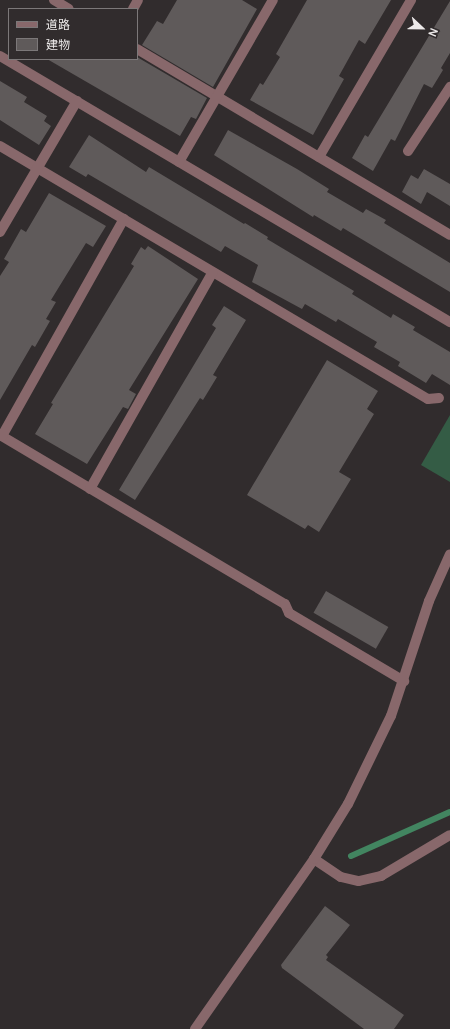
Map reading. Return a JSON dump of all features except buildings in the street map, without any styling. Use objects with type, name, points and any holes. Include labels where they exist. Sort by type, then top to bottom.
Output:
[{"type":"street","points":[[54,0],[67,8]]},
{"type":"street","points":[[179,162],[273,0]]},
{"type":"street","points":[[319,157],[411,0]]},
{"type":"street","points":[[138,50],[450,235]]},
{"type":"street","points":[[0,56],[450,322]]},
{"type":"street","points":[[408,151],[450,86]]},
{"type":"street","points":[[0,232],[77,101]]},
{"type":"street","points":[[0,146],[428,399],[439,398]]},
{"type":"street","points":[[124,219],[1,436],[285,604],[290,613],[404,681]]},
{"type":"street","points":[[90,488],[213,272]]},
{"type":"street","points":[[195,1029],[314,860],[369,762],[404,681],[429,601],[450,554]]},
{"type":"street","points":[[314,860],[341,877],[359,881],[381,876],[450,835]]},
{"type":"green space","points":[[450,415],[450,482],[421,465]]},
{"type":"waterway","points":[[351,856],[450,812]]}]
